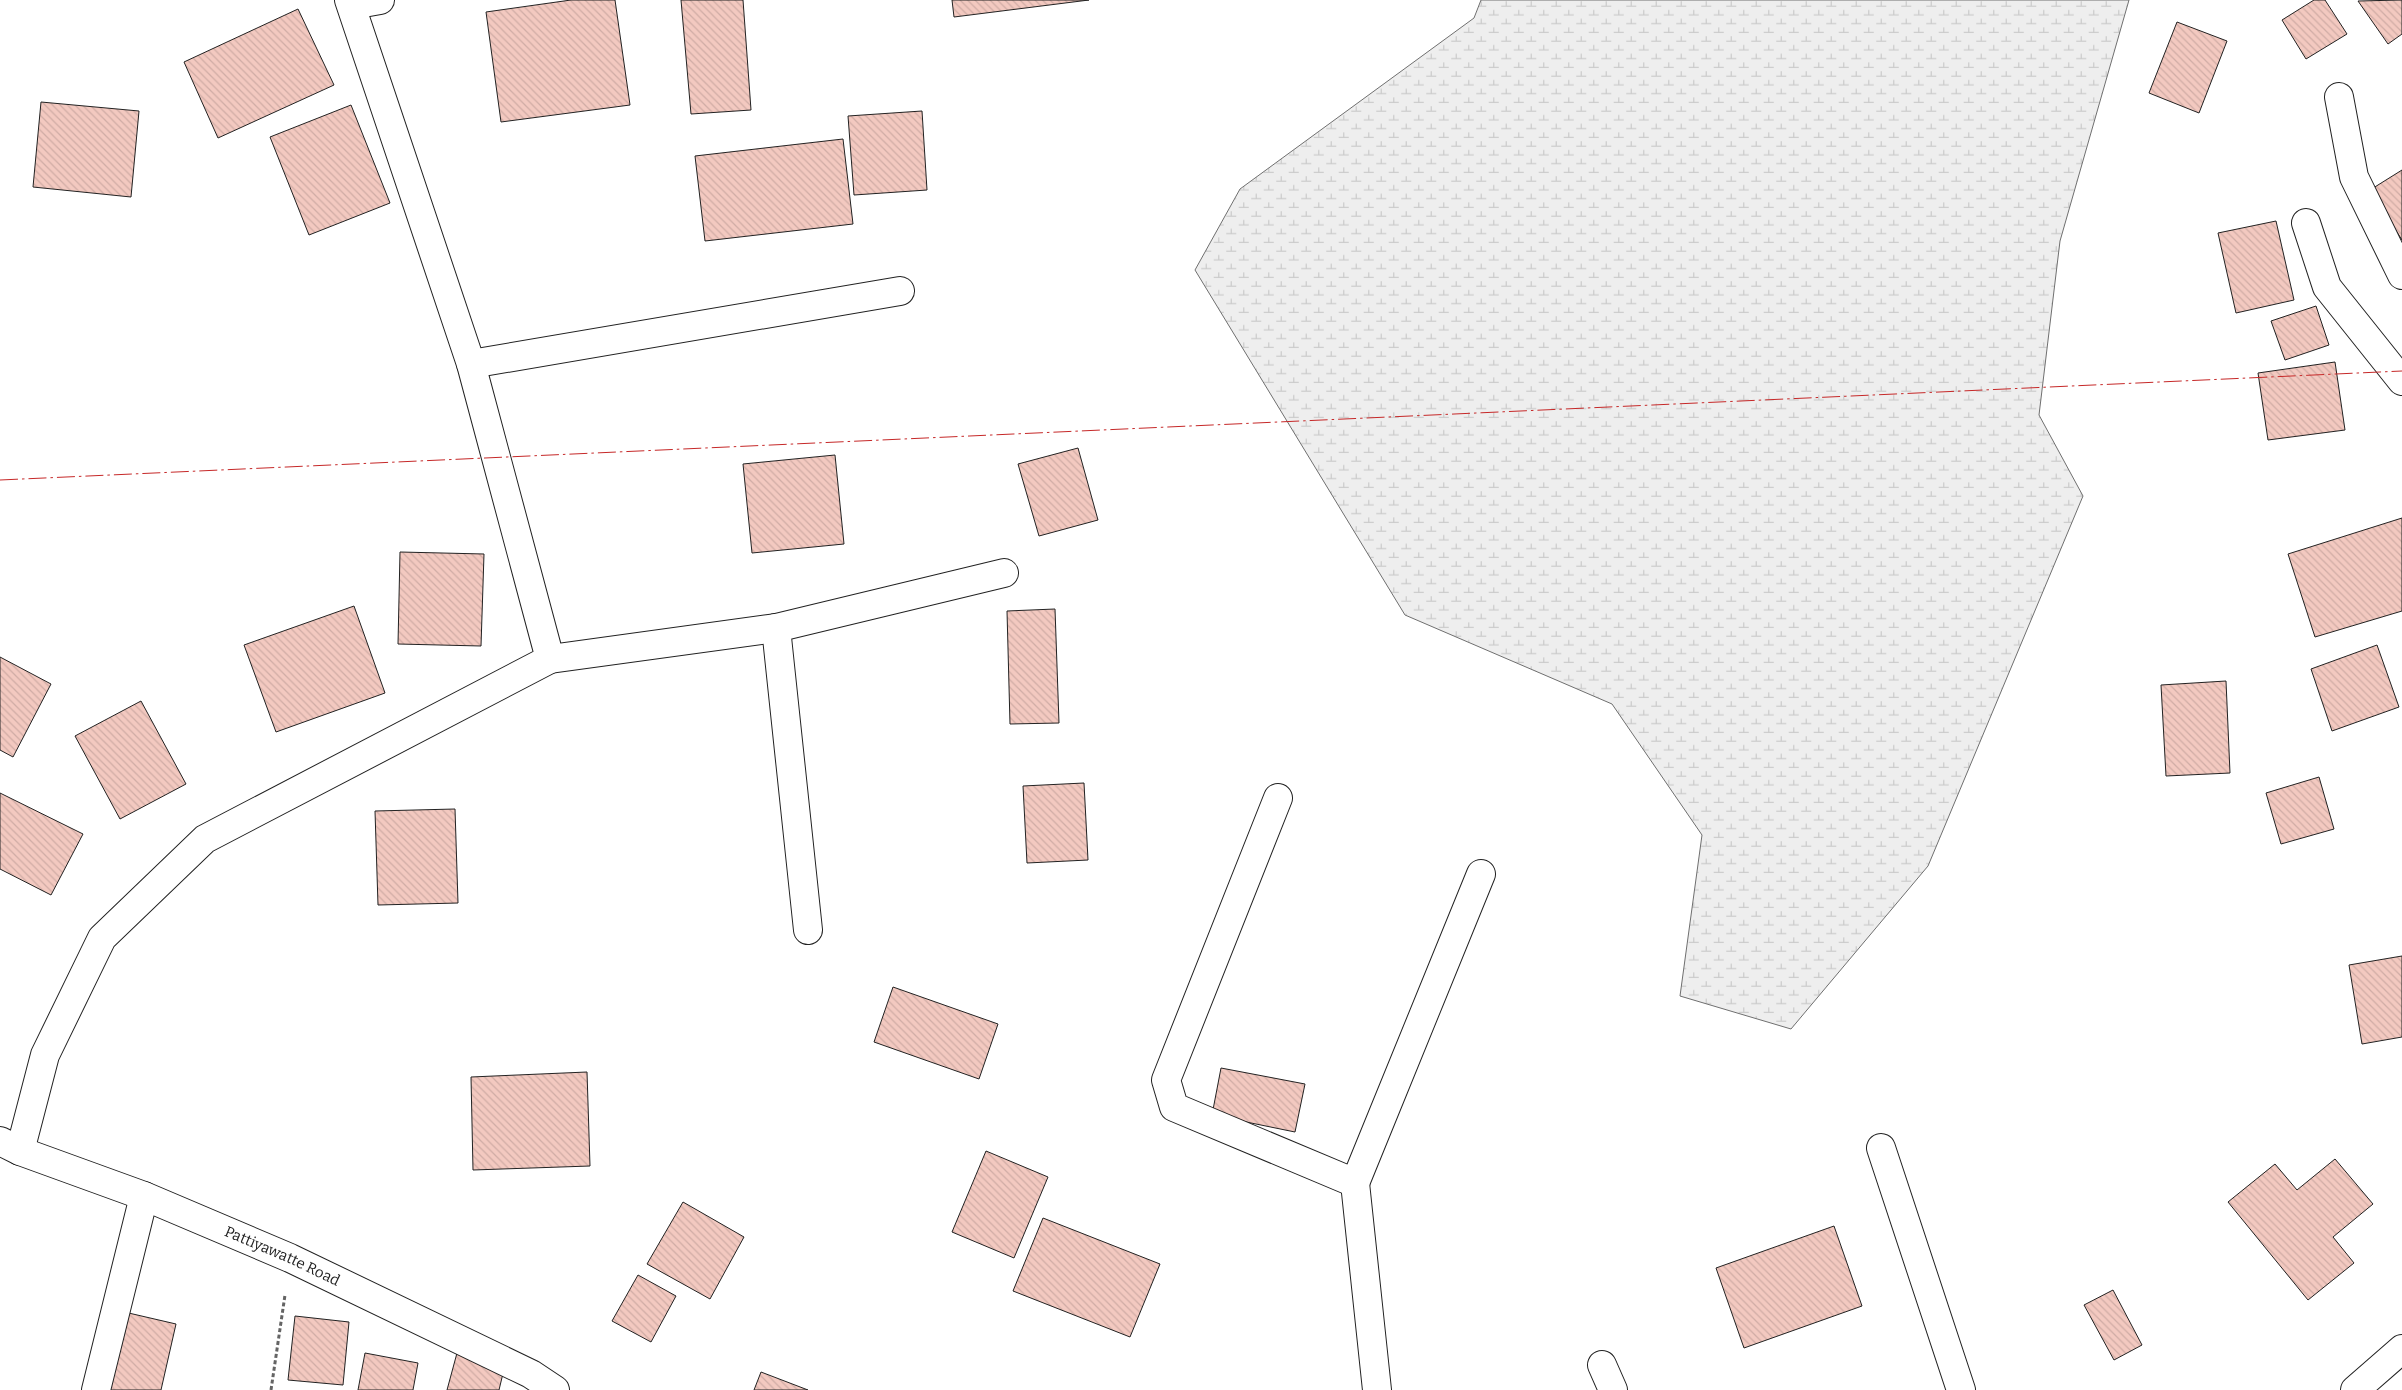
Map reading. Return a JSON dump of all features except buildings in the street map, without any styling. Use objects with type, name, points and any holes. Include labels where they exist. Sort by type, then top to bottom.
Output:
[{"type":"street","points":[[380,0],[351,2],[471,364],[550,659]]},
{"type":"street","points":[[2339,97],[2354,177],[2402,275]]},
{"type":"street","points":[[2306,223],[2327,287],[2402,381]]},
{"type":"street","points":[[471,364],[900,292]]},
{"type":"street","points":[[10,1146],[45,1055],[102,938],[205,839],[550,659],[776,628],[1004,574]]},
{"type":"street","points":[[776,628],[808,930]]},
{"type":"street","points":[[1278,798],[1166,1080],[1174,1107],[1355,1183]]},
{"type":"street","points":[[1377,1390],[1355,1183],[1481,874]]},
{"type":"street","name":"Pattiyawatte Road","points":[[10,1146],[144,1196],[290,1258],[531,1374],[554,1390]]},
{"type":"street","points":[[1880,1148],[1961,1390]]},
{"type":"street","points":[[96,1390],[144,1196]]},
{"type":"street","points":[[2355,1390],[2402,1349]]},
{"type":"street","points":[[1602,1365],[1613,1390]]},
{"type":"path","points":[[271,1390],[290,1258]]},
{"type":"green space","points":[[1481,0],[2129,0],[2060,241],[2039,415],[2083,496],[1928,866],[1791,1029],[1680,996],[1702,835],[1612,704],[1405,615],[1195,270],[1240,189],[1474,18]]},
{"type":"power","points":[[0,480],[2402,371]]}]
